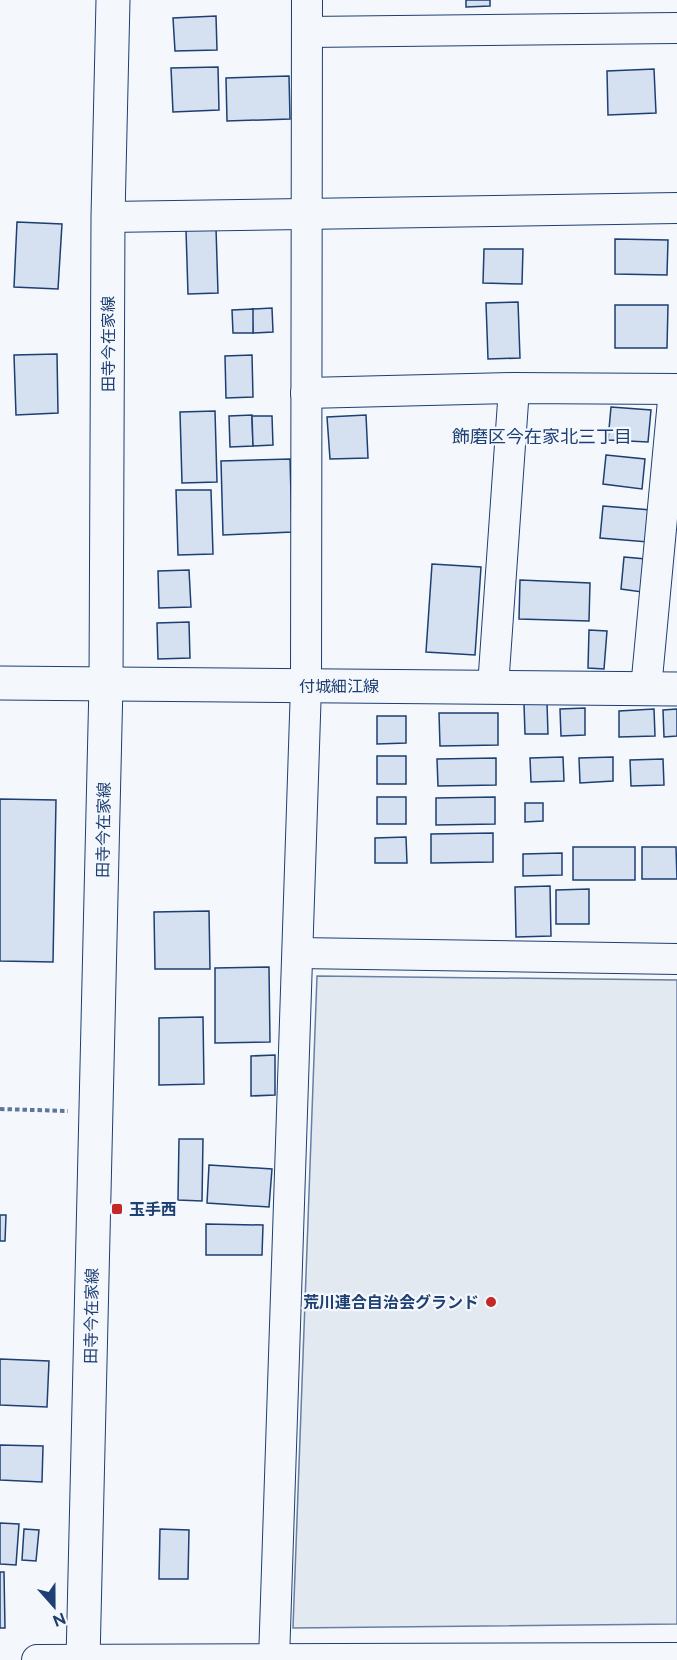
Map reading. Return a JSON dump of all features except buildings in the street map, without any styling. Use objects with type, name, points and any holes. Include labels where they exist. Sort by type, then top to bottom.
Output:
[{"type":"main road","name":"田寺今在家線","points":[[83,1660],[106,684],[108,217],[113,0]]},
{"type":"main road","name":"付城細江線","points":[[0,683],[661,689]]},
{"type":"street","points":[[274,1660],[306,686],[307,0]]},
{"type":"street","points":[[307,32],[677,28]]},
{"type":"street","points":[[108,217],[305,212],[677,208]]},
{"type":"street","points":[[306,393],[514,388],[676,389],[661,689]]},
{"type":"street","points":[[493,687],[514,388]]},
{"type":"street","points":[[298,953],[677,959]]},
{"type":"street","points":[[37,1660],[677,1658]]},
{"type":"path","points":[[0,1109],[71,1112]]},
{"type":"shaded area","name":"荒川連合自治会グランド","points":[[317,976],[677,980],[677,1624],[293,1628]]},
{"type":"place","name":"玉手西","points":[[117,1209]]},
{"type":"place","name":"荒川連合自治会グランド","points":[[491,1302]]},
{"type":"district","name":"飾磨区今在家北三丁目","points":[[542,437]]}]
